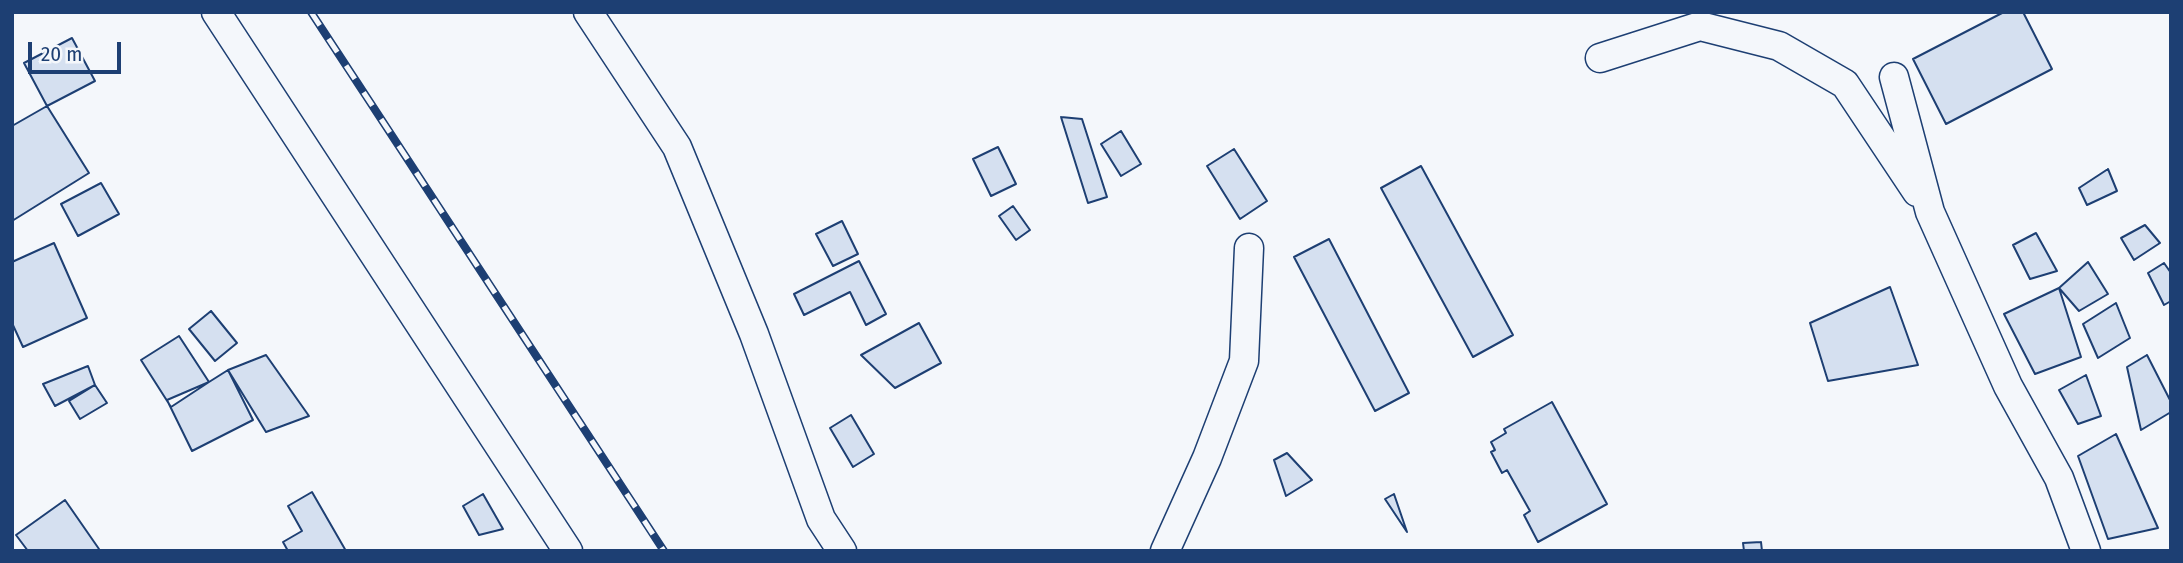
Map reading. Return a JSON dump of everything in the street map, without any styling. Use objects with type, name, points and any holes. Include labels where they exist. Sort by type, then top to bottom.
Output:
[{"type":"street","points":[[216,12],[568,551]]},
{"type":"street","points":[[588,12],[677,147],[754,334],[821,519],[842,551]]},
{"type":"street","points":[[1600,58],[1700,26],[1779,46],[1845,84],[1930,212]]},
{"type":"street","points":[[1894,77],[1930,212],[2008,386],[2059,478],[2086,551]]},
{"type":"street","points":[[1165,551],[1207,458],[1244,361],[1249,248]]},
{"type":"building","points":[[2004,12],[2023,12],[2052,69],[1946,124],[1913,59]]},
{"type":"building","points":[[72,38],[95,81],[47,106],[24,63]]},
{"type":"building","points":[[47,106],[89,173],[12,221],[12,126]]},
{"type":"building","points":[[1061,117],[1082,119],[1107,197],[1088,203]]},
{"type":"building","points":[[1121,131],[1141,164],[1121,176],[1101,144]]},
{"type":"building","points":[[998,147],[1016,184],[991,196],[973,159]]},
{"type":"building","points":[[1234,149],[1267,201],[1240,219],[1207,166]]},
{"type":"building","points":[[1421,166],[1513,335],[1473,357],[1381,188]]},
{"type":"building","points":[[2108,169],[2117,191],[2087,205],[2079,188]]},
{"type":"building","points":[[101,183],[119,214],[78,236],[61,204]]},
{"type":"building","points":[[1013,206],[1030,230],[1016,240],[999,216]]},
{"type":"building","points":[[842,221],[858,254],[833,266],[816,234]]},
{"type":"building","points":[[2145,225],[2160,243],[2134,260],[2121,238]]},
{"type":"building","points":[[2036,233],[2057,271],[2030,279],[2013,245]]},
{"type":"building","points":[[1329,239],[1409,393],[1375,411],[1294,257]]},
{"type":"building","points":[[54,243],[87,318],[23,347],[12,323],[12,262]]},
{"type":"building","points":[[859,261],[886,314],[866,325],[850,292],[804,315],[794,294]]},
{"type":"building","points":[[2088,262],[2108,294],[2079,311],[2059,288]]},
{"type":"building","points":[[2164,263],[2171,273],[2171,301],[2164,305],[2148,273]]},
{"type":"building","points":[[1890,287],[1918,365],[1828,381],[1810,323]]},
{"type":"building","points":[[2059,288],[2081,357],[2035,374],[2004,314]]},
{"type":"building","points":[[2116,303],[2130,338],[2098,358],[2083,324]]},
{"type":"building","points":[[211,311],[237,343],[215,361],[189,329]]},
{"type":"building","points":[[919,323],[941,363],[895,388],[861,355]]},
{"type":"building","points":[[179,336],[209,382],[171,407],[141,360]]},
{"type":"building","points":[[266,355],[309,416],[266,432],[228,370]]},
{"type":"building","points":[[2147,355],[2171,402],[2171,412],[2141,430],[2127,367]]},
{"type":"building","points":[[88,366],[95,385],[55,406],[43,384]]},
{"type":"building","points":[[228,370],[253,420],[192,451],[167,400],[209,382]]},
{"type":"building","points":[[2086,375],[2101,416],[2078,424],[2059,390]]},
{"type":"building","points":[[95,385],[107,403],[80,419],[69,401]]},
{"type":"building","points":[[1552,402],[1607,504],[1538,542],[1524,515],[1530,511],[1507,470],[1502,473],[1491,452],[1495,450],[1491,442],[1506,433],[1504,429]]},
{"type":"building","points":[[851,415],[874,454],[853,467],[830,428]]},
{"type":"building","points":[[2116,434],[2158,528],[2108,539],[2078,456]]},
{"type":"building","points":[[1287,453],[1312,480],[1286,496],[1274,460]]},
{"type":"building","points":[[312,492],[346,551],[288,551],[283,542],[302,531],[288,506]]},
{"type":"building","points":[[483,494],[503,529],[479,535],[463,506]]},
{"type":"building","points":[[1394,494],[1407,532],[1385,499]]},
{"type":"building","points":[[65,500],[99,549],[28,551],[16,535]]},
{"type":"building","points":[[1761,542],[1762,551],[1744,551],[1743,543]]},
{"type":"railway","points":[[311,12],[664,551]]}]
